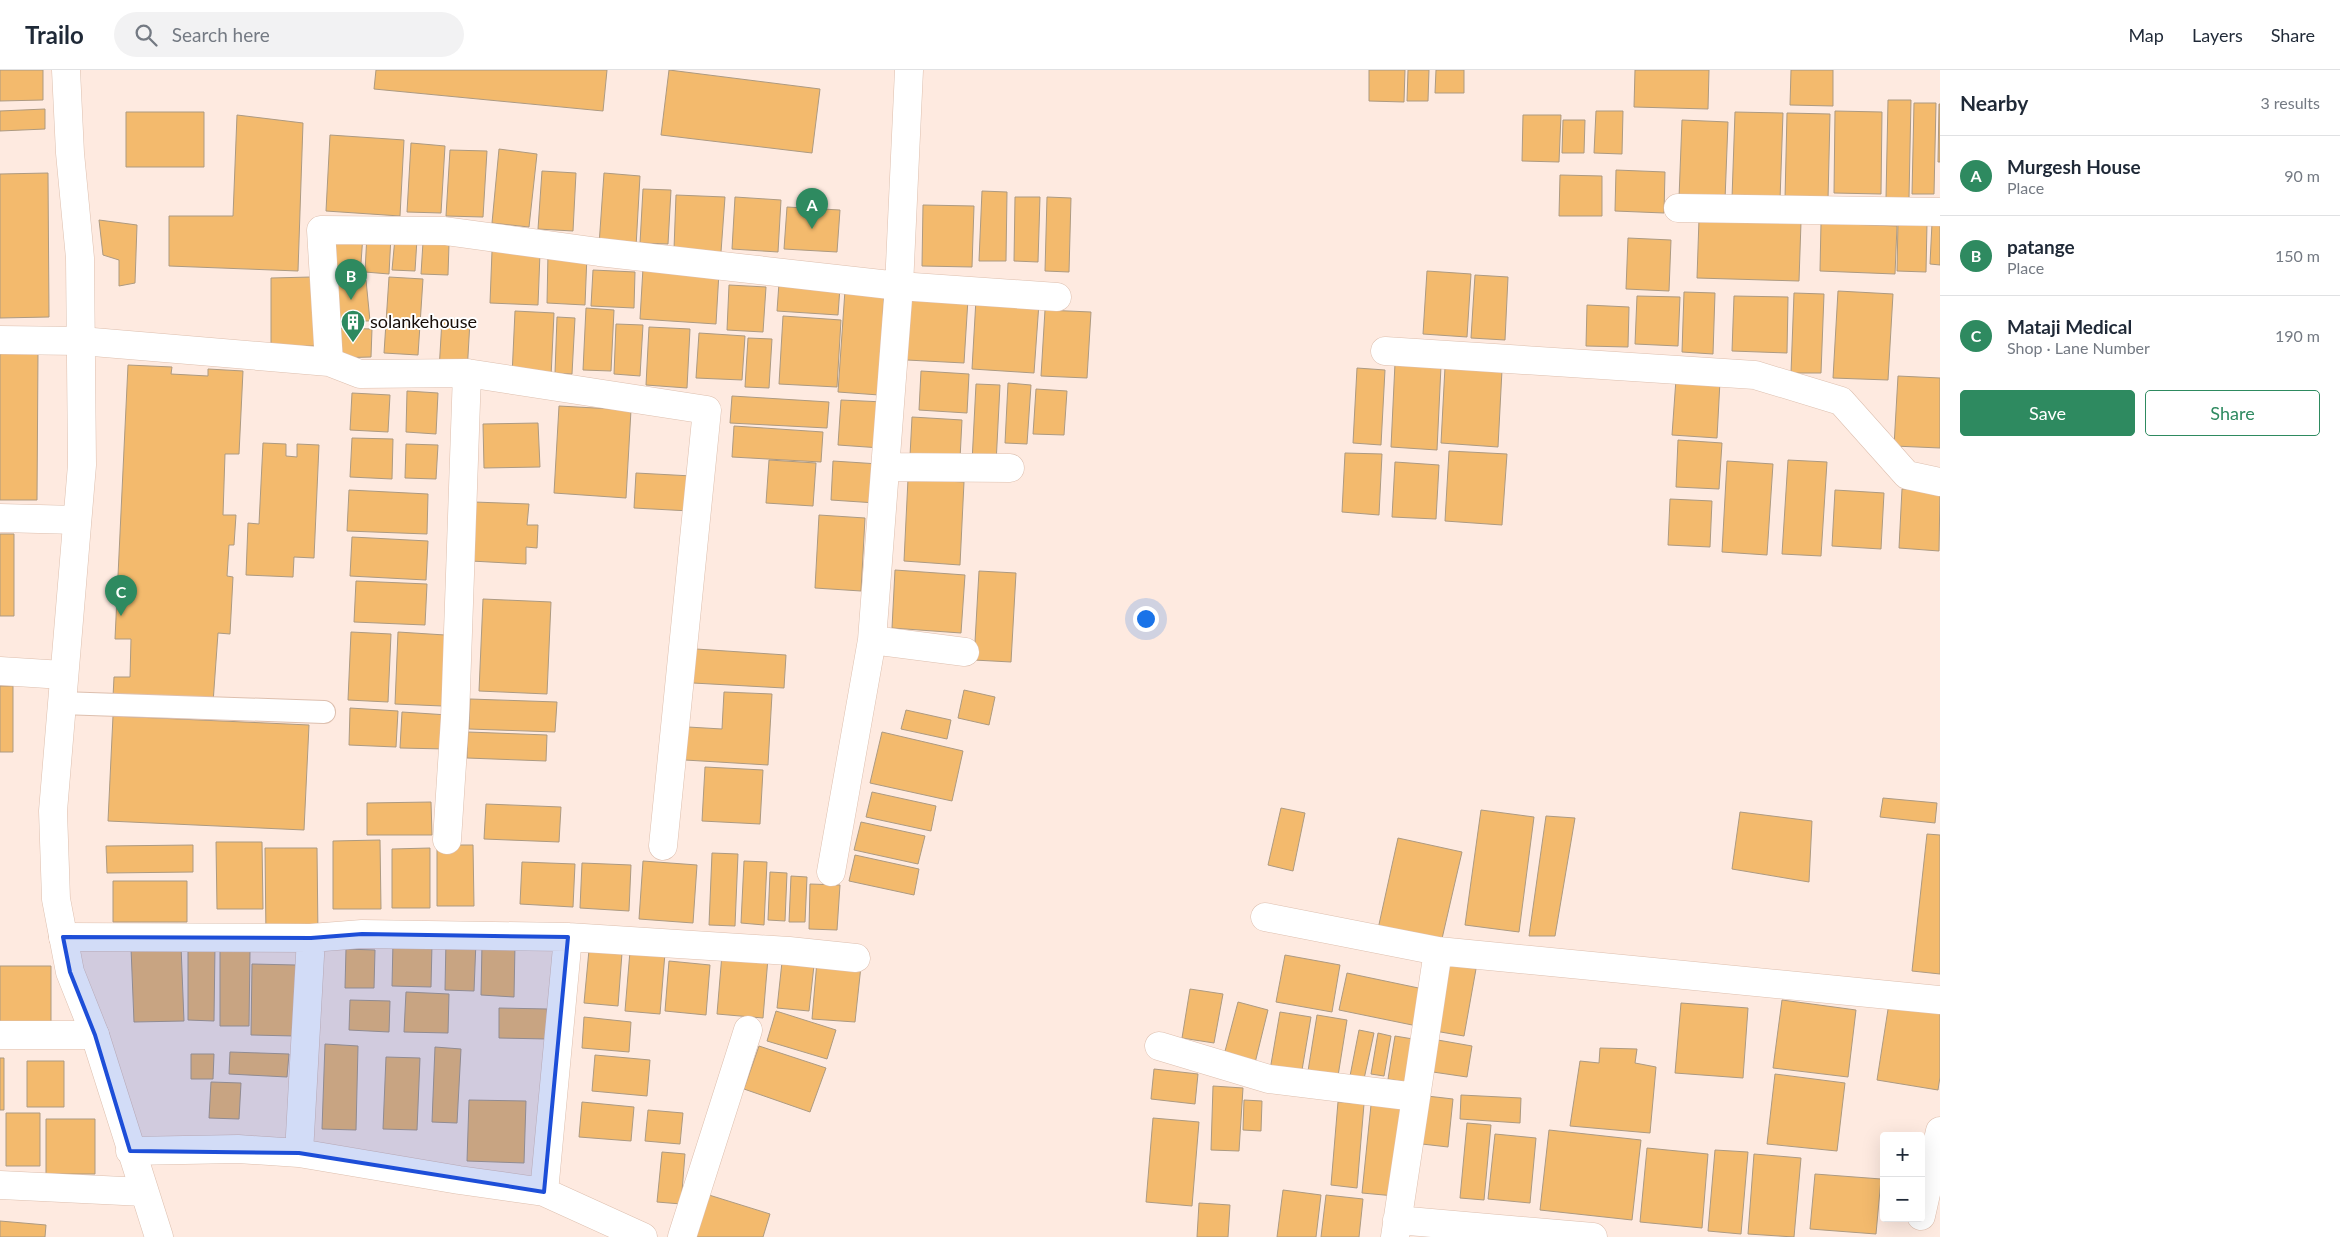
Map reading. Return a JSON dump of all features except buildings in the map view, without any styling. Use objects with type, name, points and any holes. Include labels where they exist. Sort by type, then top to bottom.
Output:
[{"type":"street","points":[[66,70],[70,153],[80,258],[82,465],[53,811],[56,899],[70,972],[95,1035],[130,1151],[159,1237]]},
{"type":"street","points":[[831,872],[872,640],[899,286],[909,70]]},
{"type":"street","points":[[1678,208],[1940,212]]},
{"type":"street","points":[[329,362],[321,230],[445,232],[599,252],[899,286],[1057,297]]},
{"type":"street","points":[[0,340],[81,341],[329,362],[360,374],[467,373],[707,410],[662,846]]},
{"type":"street","points":[[1385,351],[1755,375],[1841,401],[1907,474],[1940,482]]},
{"type":"street","points":[[447,840],[455,718],[467,373]]},
{"type":"street","points":[[886,467],[1010,468]]},
{"type":"street","points":[[0,518],[77,520]]},
{"type":"street","points":[[872,640],[965,652]]},
{"type":"street","points":[[0,672],[63,675]]},
{"type":"street","points":[[1265,917],[1438,951],[1940,1000]]},
{"type":"street","points":[[63,938],[311,938],[362,934],[568,937],[790,951],[856,958]]},
{"type":"street","points":[[544,1192],[568,937]]},
{"type":"street","points":[[299,1153],[311,938]]},
{"type":"street","points":[[1438,951],[1396,1228],[1593,1237]]},
{"type":"street","points":[[682,1237],[748,1030]]},
{"type":"street","points":[[0,1035],[95,1035]]},
{"type":"street","points":[[1159,1046],[1269,1079],[1416,1098]]},
{"type":"street","points":[[1925,1199],[1940,1131]]},
{"type":"street","points":[[130,1151],[238,1149],[299,1153],[459,1180],[544,1192],[643,1237]]},
{"type":"street","points":[[0,1185],[144,1192]]},
{"type":"street","points":[[1917,1237],[1920,1222]]},
{"type":"lane","points":[[61,703],[324,712]]},
{"type":"highlighted area","points":[[362,934],[568,937],[544,1192],[299,1153],[130,1151],[95,1035],[70,972],[63,937],[311,938]]},
{"type":"place","name":"Murgesh House","points":[[812,229]]},
{"type":"place","name":"patange","points":[[351,300]]},
{"type":"place","name":"solankehouse","points":[[353,343]]},
{"type":"place","name":"Mataji Medical","points":[[121,616]]}]
